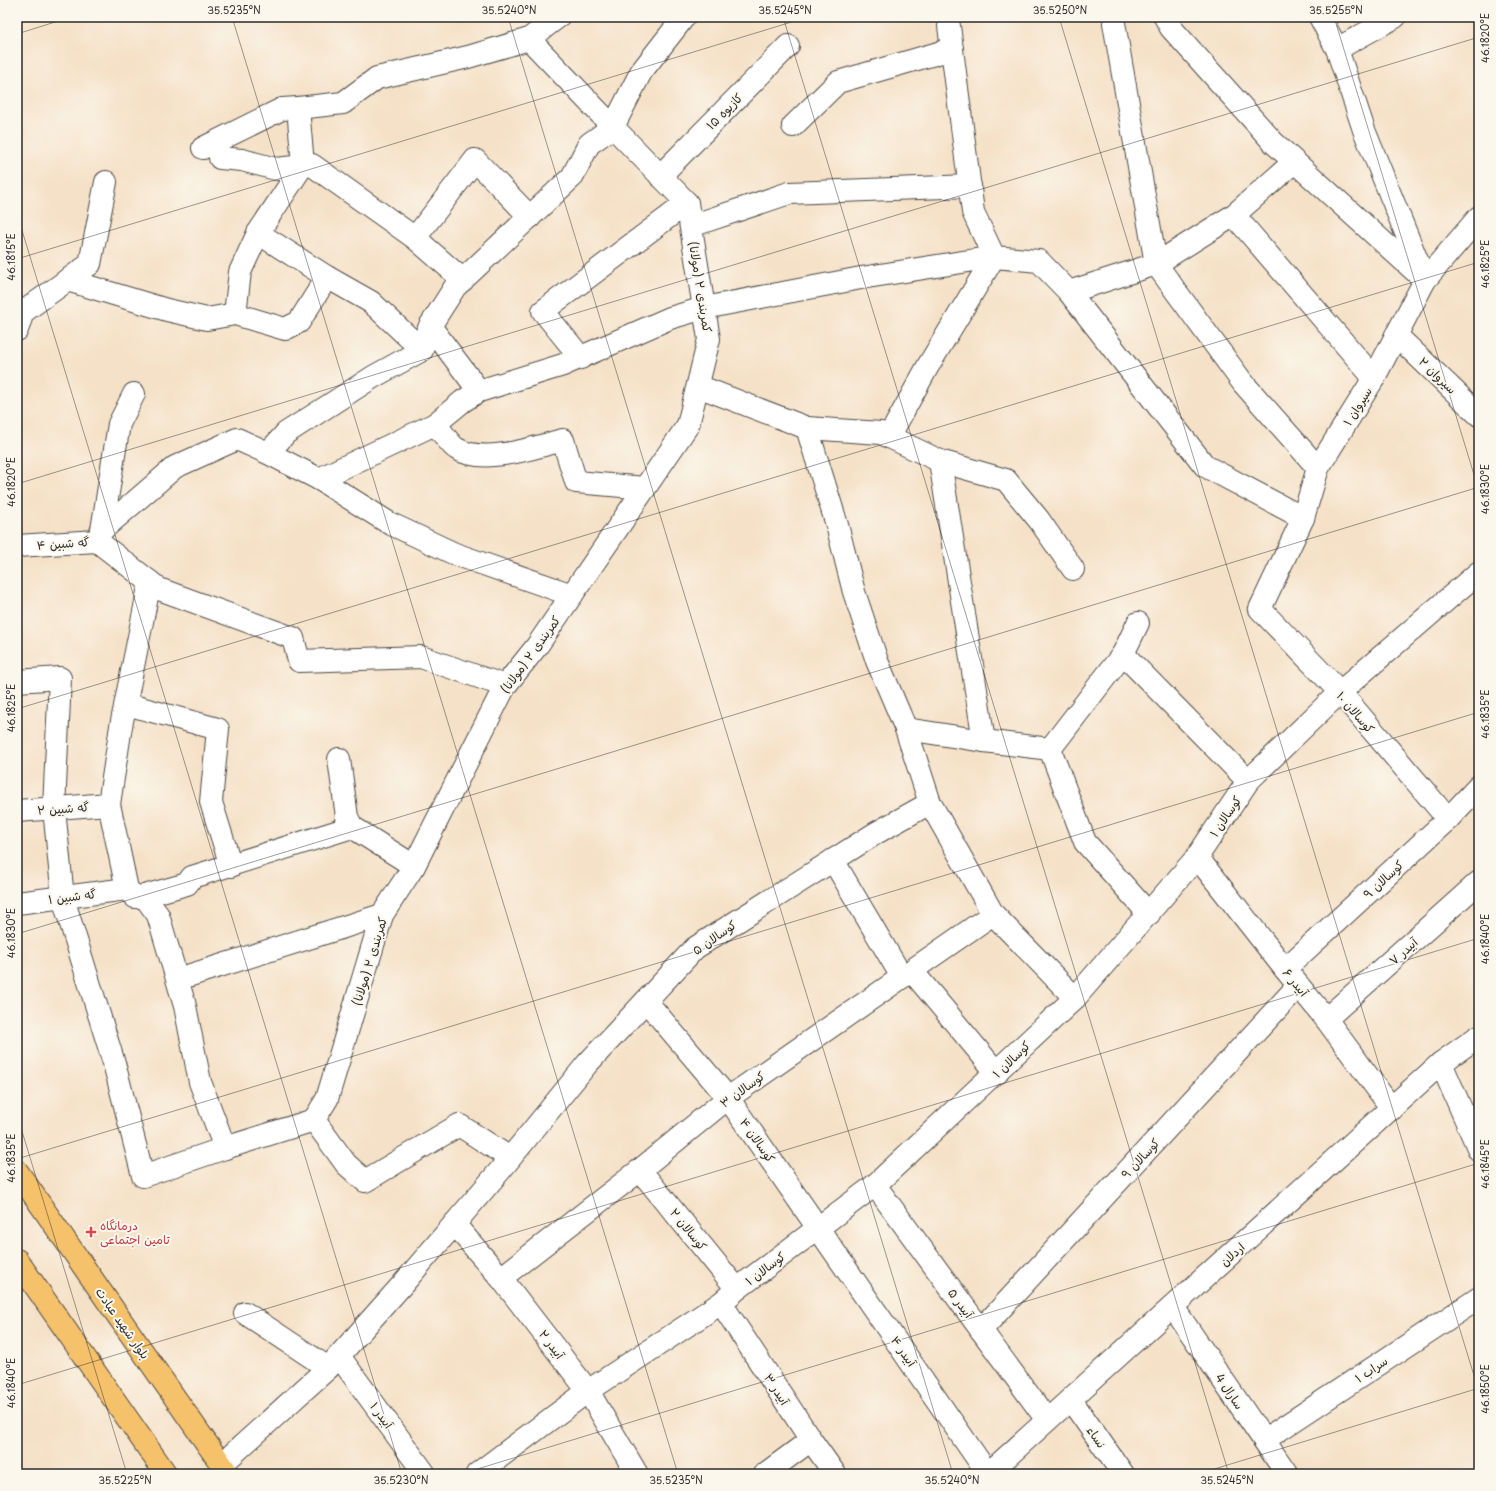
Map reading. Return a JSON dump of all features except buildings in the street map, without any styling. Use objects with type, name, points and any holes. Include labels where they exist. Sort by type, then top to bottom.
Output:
[{"type":"main road","name":"بلوار شهید عبادت","points":[[17,1171],[225,1469]]},
{"type":"main road","points":[[17,1260],[166,1474]]},
{"type":"street","points":[[463,280],[415,238],[312,165],[276,169],[211,153],[282,109],[344,103],[377,78],[468,57],[529,39],[558,17]]},
{"type":"street","points":[[268,453],[286,433],[372,376],[422,350],[430,326],[455,287],[572,177],[589,144],[613,126],[641,72],[684,17]]},
{"type":"street","points":[[1165,17],[1171,28],[1274,143],[1425,280]]},
{"type":"street","points":[[1320,17],[1337,49],[1364,130],[1425,280]]},
{"type":"street","points":[[1337,49],[1395,17]]},
{"type":"street","points":[[1114,23],[1156,264],[1243,383],[1318,468]]},
{"type":"street","points":[[949,26],[973,212],[994,257]]},
{"type":"street","points":[[529,39],[687,203],[543,312],[581,358]]},
{"type":"street","name":"کازیوه ۱۵","points":[[660,176],[788,46]]},
{"type":"street","points":[[793,126],[838,82],[952,48]]},
{"type":"street","points":[[235,314],[240,272],[258,233],[303,165],[298,108]]},
{"type":"street","points":[[415,238],[475,160],[530,217]]},
{"type":"street","points":[[1069,292],[1156,264],[1234,215],[1294,162]]},
{"type":"street","points":[[17,330],[23,312],[90,264],[106,182]]},
{"type":"street","points":[[691,226],[789,194],[970,186]]},
{"type":"street","name":"کمربندی ۲ (مولانا)","points":[[314,1120],[327,1099],[382,915],[414,866],[505,686],[538,646],[688,425],[709,339],[687,203]]},
{"type":"street","points":[[1234,215],[1374,378]]},
{"type":"street","name":"سیروان ۱","points":[[1260,609],[1303,518],[1318,468],[1374,378],[1425,280],[1479,217]]},
{"type":"street","points":[[258,233],[371,302],[422,350]]},
{"type":"street","points":[[889,437],[928,366],[994,257]]},
{"type":"street","points":[[319,479],[435,424],[463,401],[479,391],[563,365],[670,318],[704,308],[861,278],[994,257],[1039,261],[1069,292],[1205,466],[1303,518]]},
{"type":"street","points":[[67,280],[167,310],[207,319],[235,314],[285,328],[299,322],[327,276]]},
{"type":"street","points":[[430,326],[479,391]]},
{"type":"street","name":"سیروان ۲","points":[[1396,335],[1479,415]]},
{"type":"street","points":[[698,386],[807,428],[881,433],[940,461],[1006,480],[1039,520],[1073,569]]},
{"type":"street","points":[[99,536],[119,424],[134,394]]},
{"type":"street","points":[[435,424],[456,449],[472,454],[508,455],[563,440],[576,482],[645,488]]},
{"type":"street","points":[[807,428],[837,525],[854,592],[877,661],[906,729],[930,803],[993,914],[1075,998]]},
{"type":"street","points":[[99,536],[175,467],[237,439],[319,479],[389,523],[455,554],[572,595]]},
{"type":"street","points":[[940,461],[984,741]]},
{"type":"street","points":[[99,536],[159,589],[293,638],[299,661],[421,657],[505,686]]},
{"type":"street","name":"گه شبین ۴","points":[[17,546],[99,536]]},
{"type":"street","name":"کوسالان ۱","points":[[477,1474],[588,1391],[721,1303],[737,1289],[875,1185],[997,1073],[1075,998],[1197,857],[1248,781],[1340,692],[1479,572]]},
{"type":"street","points":[[150,582],[121,726],[109,804],[135,892],[158,915],[185,1006],[200,1082],[225,1148]]},
{"type":"street","name":"کوسالان ۱۰","points":[[1260,609],[1340,692],[1448,819]]},
{"type":"street","points":[[1050,749],[1123,654],[1138,623]]},
{"type":"street","points":[[1123,654],[1248,781]]},
{"type":"street","points":[[17,681],[60,678],[54,809],[63,898],[114,1063],[142,1176],[314,1120],[346,1164],[364,1181],[459,1125],[510,1158]]},
{"type":"street","points":[[126,704],[218,729],[210,802],[231,866]]},
{"type":"street","points":[[906,729],[1050,749]]},
{"type":"street","points":[[1050,749],[1085,842],[1149,914]]},
{"type":"street","points":[[339,759],[347,817],[352,827],[414,866]]},
{"type":"street","name":"کوسالان ۹","points":[[981,1330],[1291,977],[1479,786]]},
{"type":"street","name":"کوسالان ۵","points":[[225,1469],[333,1362],[454,1224],[587,1064],[695,948],[876,833],[930,803]]},
{"type":"street","name":"گه شبین ۲","points":[[17,811],[109,804]]},
{"type":"street","name":"گه شبین ۱","points":[[17,903],[135,892],[187,884],[192,877],[352,827]]},
{"type":"street","name":"آبیدر ۶","points":[[1197,857],[1326,1020],[1392,1109]]},
{"type":"street","points":[[833,860],[907,974],[997,1073]]},
{"type":"street","name":"آبیدر ۷","points":[[1326,1020],[1479,882]]},
{"type":"street","name":"کوسالان ۳","points":[[501,1278],[640,1170],[728,1098],[993,914]]},
{"type":"street","points":[[178,979],[382,915]]},
{"type":"street","name":"کوسالان ۴","points":[[646,1001],[728,1098],[819,1228]]},
{"type":"street","name":"اردلان","points":[[988,1474],[1441,1064],[1479,1036]]},
{"type":"street","points":[[1441,1064],[1479,1150]]},
{"type":"street","name":"کوسالان ۲","points":[[640,1170],[737,1289]]},
{"type":"street","name":"آبیدر ۵","points":[[875,1185],[1047,1420]]},
{"type":"street","name":"آبیدر ۲","points":[[454,1224],[501,1278],[588,1391],[638,1474]]},
{"type":"street","name":"آبیدر ۴","points":[[819,1228],[988,1474]]},
{"type":"street","name":"سراب ۱","points":[[1264,1440],[1479,1298]]},
{"type":"street","name":"آبیدر ۳","points":[[721,1303],[835,1474]]},
{"type":"street","name":"سارال 4","points":[[1173,1307],[1287,1474]]},
{"type":"street","points":[[244,1313],[333,1362]]},
{"type":"street","name":"آبیدر ۱","points":[[333,1362],[425,1474]]},
{"type":"street","name":"نساء","points":[[1071,1400],[1123,1474]]},
{"type":"street","points":[[765,1474],[811,1440]]},
{"type":"place","name":"درمانگاه تامین اجتماعی","points":[[91,1232]]}]
